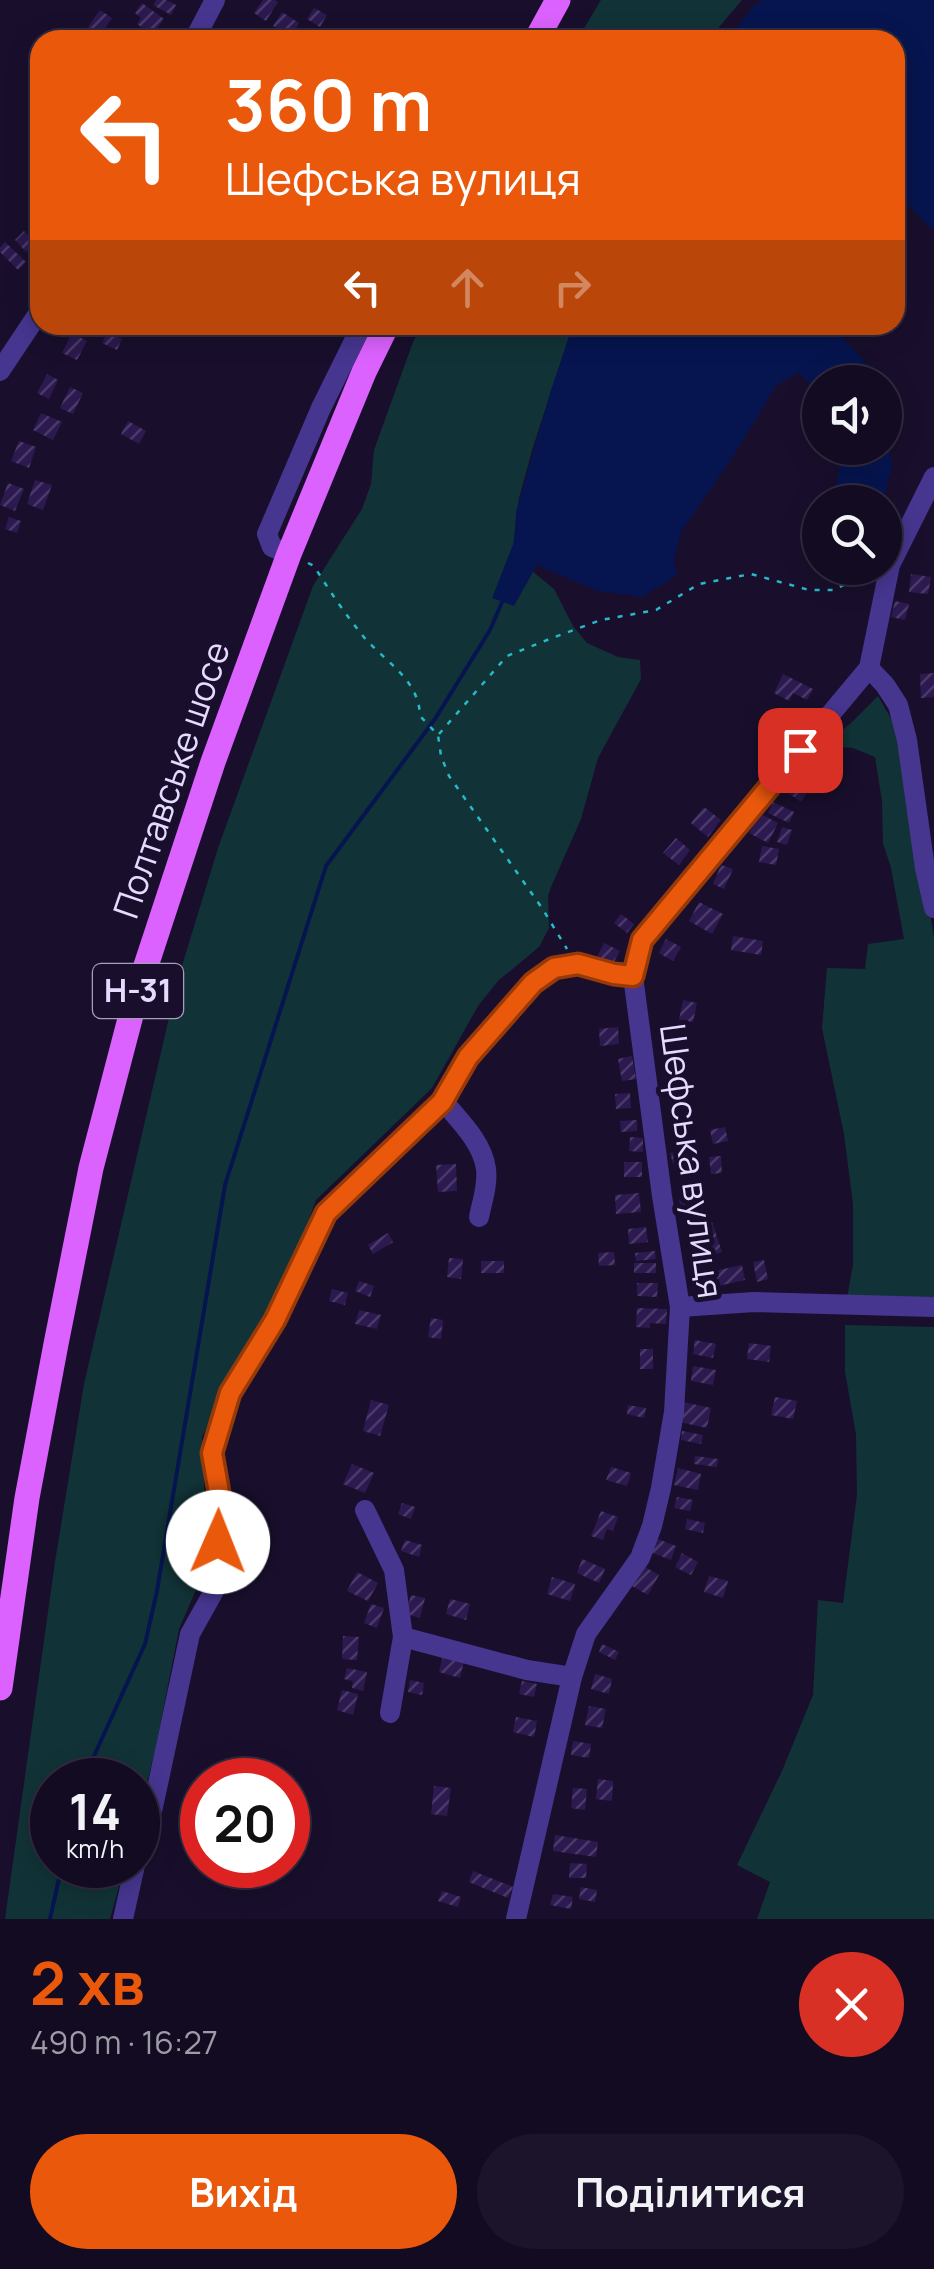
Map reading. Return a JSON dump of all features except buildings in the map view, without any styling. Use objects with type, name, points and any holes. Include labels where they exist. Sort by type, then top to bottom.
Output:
[{"type":"main road","points":[[542,30],[558,0]]},
{"type":"main road","name":"Полтавське шосе","points":[[0,1688],[26,1498],[91,1168],[136,996],[213,762],[289,554],[382,335]]},
{"type":"street","points":[[200,30],[216,0]]},
{"type":"street","points":[[0,371],[30,325]]},
{"type":"street","points":[[289,554],[272,548],[267,534],[357,335]]},
{"type":"street","name":"Шефська вулиця","points":[[516,1919],[572,1677],[586,1634],[640,1558],[652,1526],[674,1412],[680,1307],[633,976],[642,940],[869,668],[890,566],[934,478]]},
{"type":"street","points":[[869,668],[898,705],[934,908]]},
{"type":"street","points":[[160,1778],[190,1634],[214,1591],[220,1498],[212,1453],[230,1393],[275,1320],[326,1213],[442,1102],[468,1057],[533,983],[554,968],[578,964],[633,976]]},
{"type":"street","points":[[442,1102],[466,1126],[486,1166],[479,1217]]},
{"type":"street","points":[[680,1307],[773,1302],[934,1308]]},
{"type":"street","points":[[365,1510],[394,1570],[404,1637],[390,1712]]},
{"type":"street","points":[[404,1637],[527,1670],[572,1677]]},
{"type":"street","points":[[123,1919],[130,1888]]},
{"type":"path","points":[[289,554],[314,566],[333,598],[414,689],[420,716],[438,735],[449,776],[578,964]]},
{"type":"path","points":[[438,735],[507,656],[601,620],[656,610],[699,584],[751,574],[809,590],[834,590],[843,585]]},
{"type":"green space","points":[[601,0],[742,0],[716,30],[583,30]]},
{"type":"green space","points":[[417,335],[570,335],[519,498],[513,548],[526,566],[554,589],[573,626],[587,643],[618,657],[640,660],[641,679],[598,758],[581,819],[548,896],[549,928],[539,947],[498,981],[478,1006],[432,1088],[316,1200],[296,1256],[202,1437],[202,1576],[179,1629],[153,1758],[30,1758],[30,1888],[119,1888],[110,1919],[5,1919],[84,1384],[178,979],[218,848],[313,586],[362,509],[371,484],[374,450]]},
{"type":"green space","points":[[878,696],[897,729],[934,938],[934,1309],[846,1304],[853,1265],[853,1204],[844,1134],[822,1028],[827,968],[865,969],[868,944],[904,939],[883,843],[875,757],[853,748],[821,746]]},
{"type":"green space","points":[[845,1325],[934,1327],[934,1919],[757,1919],[770,1882],[737,1865],[813,1695],[818,1600],[843,1603],[857,1495],[856,1434],[845,1372]]},
{"type":"shaded area","points":[[764,0],[934,0],[934,231],[905,202],[905,30],[734,30]]},
{"type":"shaded area","points":[[570,335],[840,335],[867,365],[802,365],[802,376],[798,372],[776,386],[681,532],[674,559],[677,575],[642,597],[598,591],[537,565],[514,606],[492,598],[514,542],[516,512]]},
{"type":"shaded area","points":[[840,465],[892,465],[887,485],[836,485]]},
{"type":"waterway","points":[[93,1758],[145,1644],[225,1185],[326,866],[435,719],[490,630],[503,600]]},
{"type":"waterway","points":[[50,1919],[57,1888]]},
{"type":"route","points":[[218,1542],[220,1498],[212,1453],[230,1393],[275,1320],[326,1213],[442,1102],[468,1057],[533,983],[554,968],[578,964],[633,976],[642,940],[800,750]]}]
